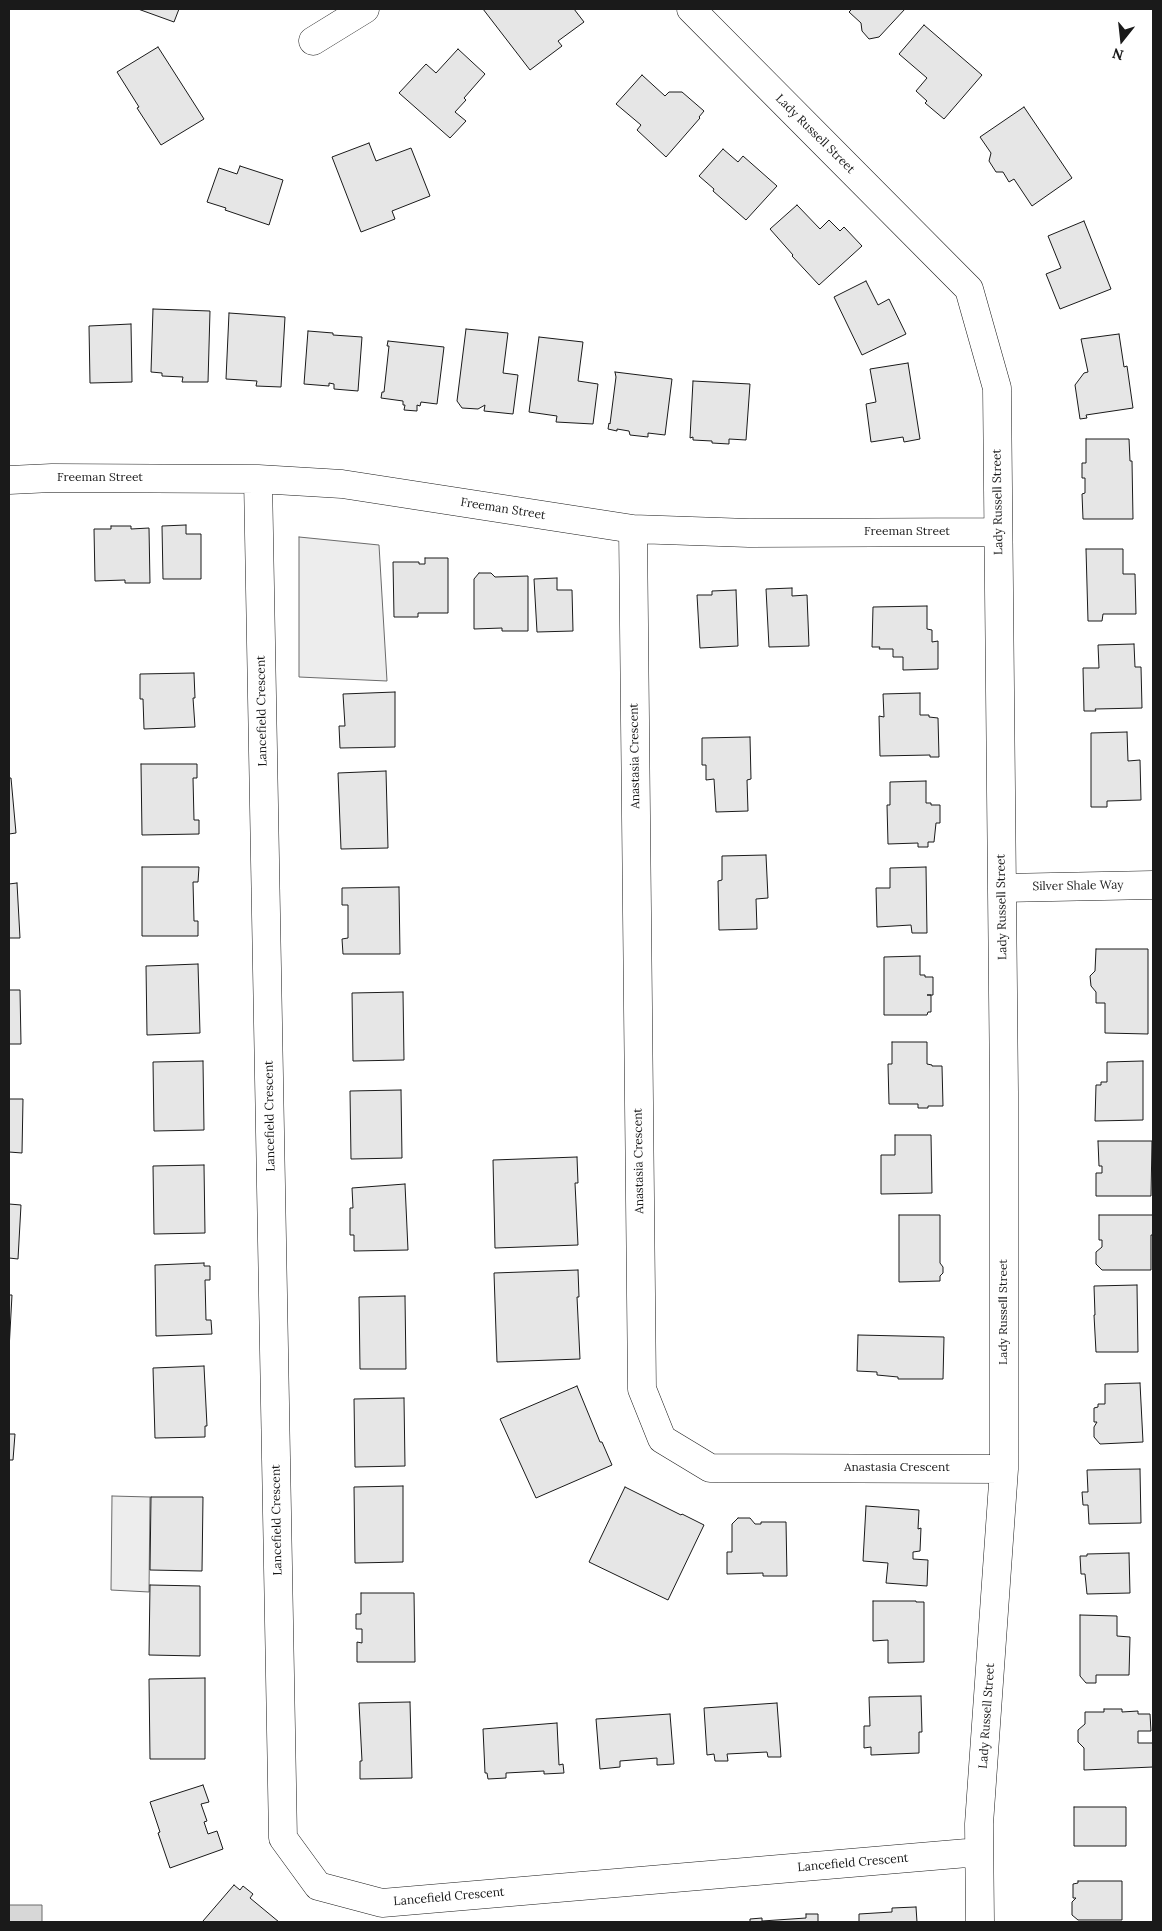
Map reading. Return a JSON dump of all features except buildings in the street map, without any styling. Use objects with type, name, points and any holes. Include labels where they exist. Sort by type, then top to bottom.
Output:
[{"type":"street","points":[[313,41],[365,9]]},
{"type":"street","name":"Lady Russell Street","points":[[690,9],[969,289],[997,388],[1002,888],[1004,1469],[979,1824],[980,1922]]},
{"type":"street","name":"Freeman Street","points":[[9,480],[52,478],[258,479],[342,484],[633,529],[749,533],[998,532]]},
{"type":"street","name":"Lancefield Crescent","points":[[258,479],[283,1838],[318,1886],[382,1903],[979,1852]]},
{"type":"street","name":"Anastasia Crescent","points":[[633,529],[642,1389],[662,1439],[710,1468],[1004,1469]]},
{"type":"street","name":"Silver Shale Way","points":[[1002,888],[1153,885]]},
{"type":"shaded area","points":[[299,537],[379,545],[387,681],[299,677]]},
{"type":"shaded area","points":[[112,1496],[150,1497],[149,1592],[111,1590]]},
{"type":"shaded area","points":[[9,1905],[42,1905],[42,1922],[9,1922]]}]
